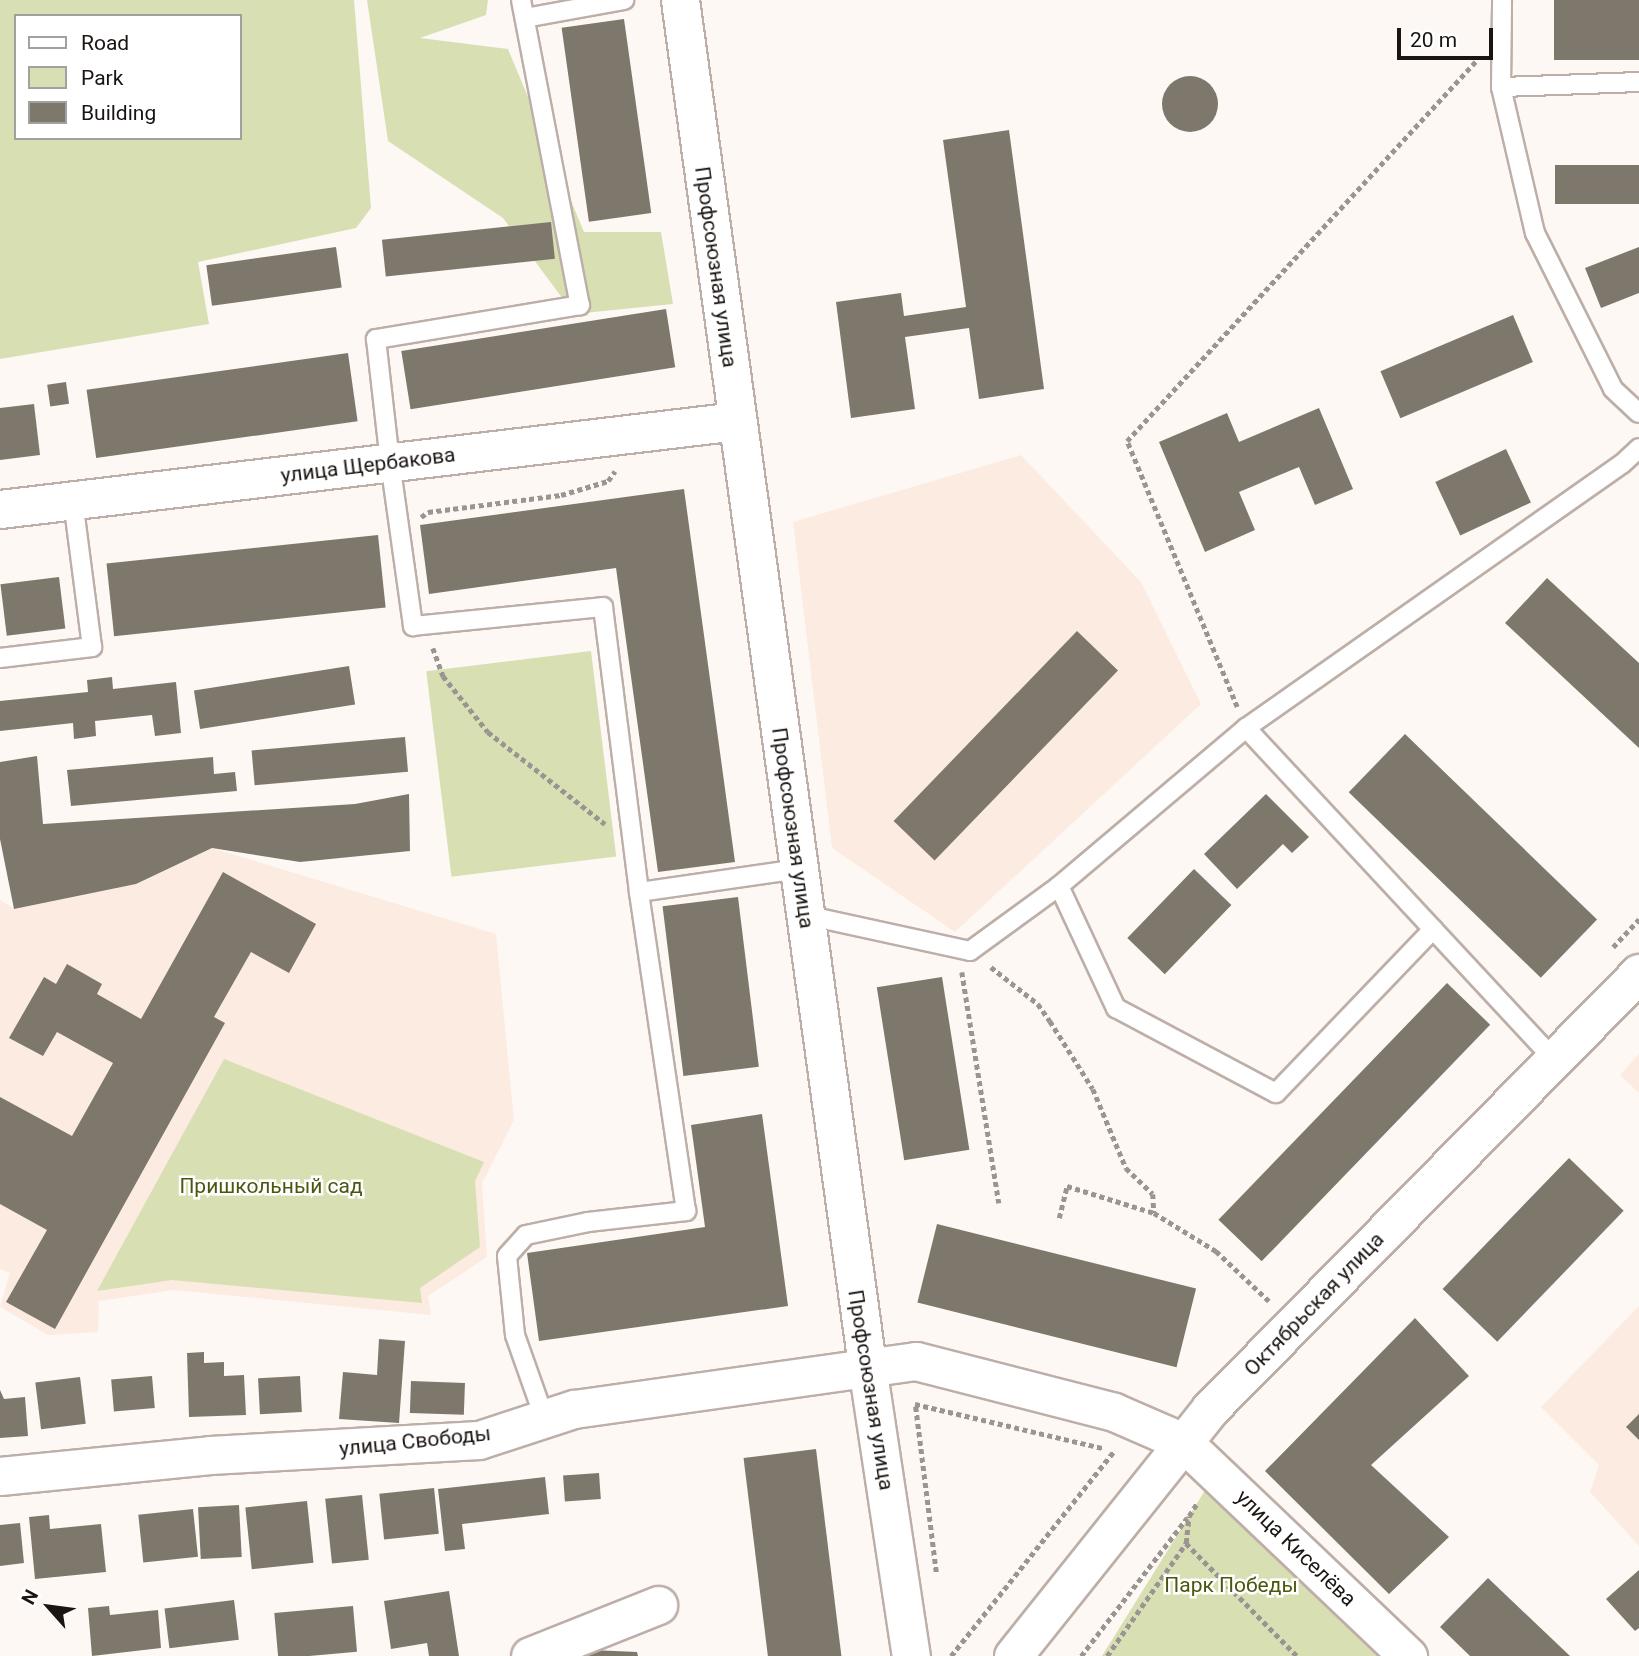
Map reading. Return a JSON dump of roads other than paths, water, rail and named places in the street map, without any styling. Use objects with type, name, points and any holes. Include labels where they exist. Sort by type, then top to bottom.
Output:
[{"type":"street","name":"Профсоюзная улица","points":[[680,0],[867,1366],[910,1644]]},
{"type":"street","name":"улица Щербакова","points":[[0,509],[737,421]]},
{"type":"street","name":"Октябрьская улица","points":[[1013,1656],[1183,1442],[1639,973]]},
{"type":"street","name":"улица Свободы","points":[[0,1476],[210,1455],[479,1440],[544,1417],[626,1402],[916,1361],[1114,1412],[1183,1442]]},
{"type":"street","name":"улица Киселёва","points":[[1183,1442],[1408,1656]]},
{"type":"street","points":[[530,1656],[658,1605]]},
{"type":"street","points":[[910,1644],[923,1649],[942,1649]]},
{"type":"lane","points":[[521,0],[580,305],[376,339],[413,626],[603,607],[639,892],[687,1212],[588,1222],[526,1235],[506,1256],[515,1335],[544,1417]]},
{"type":"lane","points":[[524,18],[624,0]]},
{"type":"lane","points":[[1502,0],[1501,87],[1535,233],[1613,389],[1639,413]]},
{"type":"lane","points":[[1501,87],[1639,82]]},
{"type":"lane","points":[[805,915],[965,950],[1059,886],[1246,728],[1622,464],[1639,448]]},
{"type":"lane","points":[[0,658],[92,647],[73,500]]},
{"type":"lane","points":[[1246,728],[1554,1059]]},
{"type":"lane","points":[[639,892],[798,869]]},
{"type":"lane","points":[[1059,886],[1116,1008],[1276,1093],[1433,929]]},
{"type":"park label","name":"Пришкольный сад","points":[[271,1186]]},
{"type":"park label","name":"Парк Победы","points":[[1231,1585]]}]
